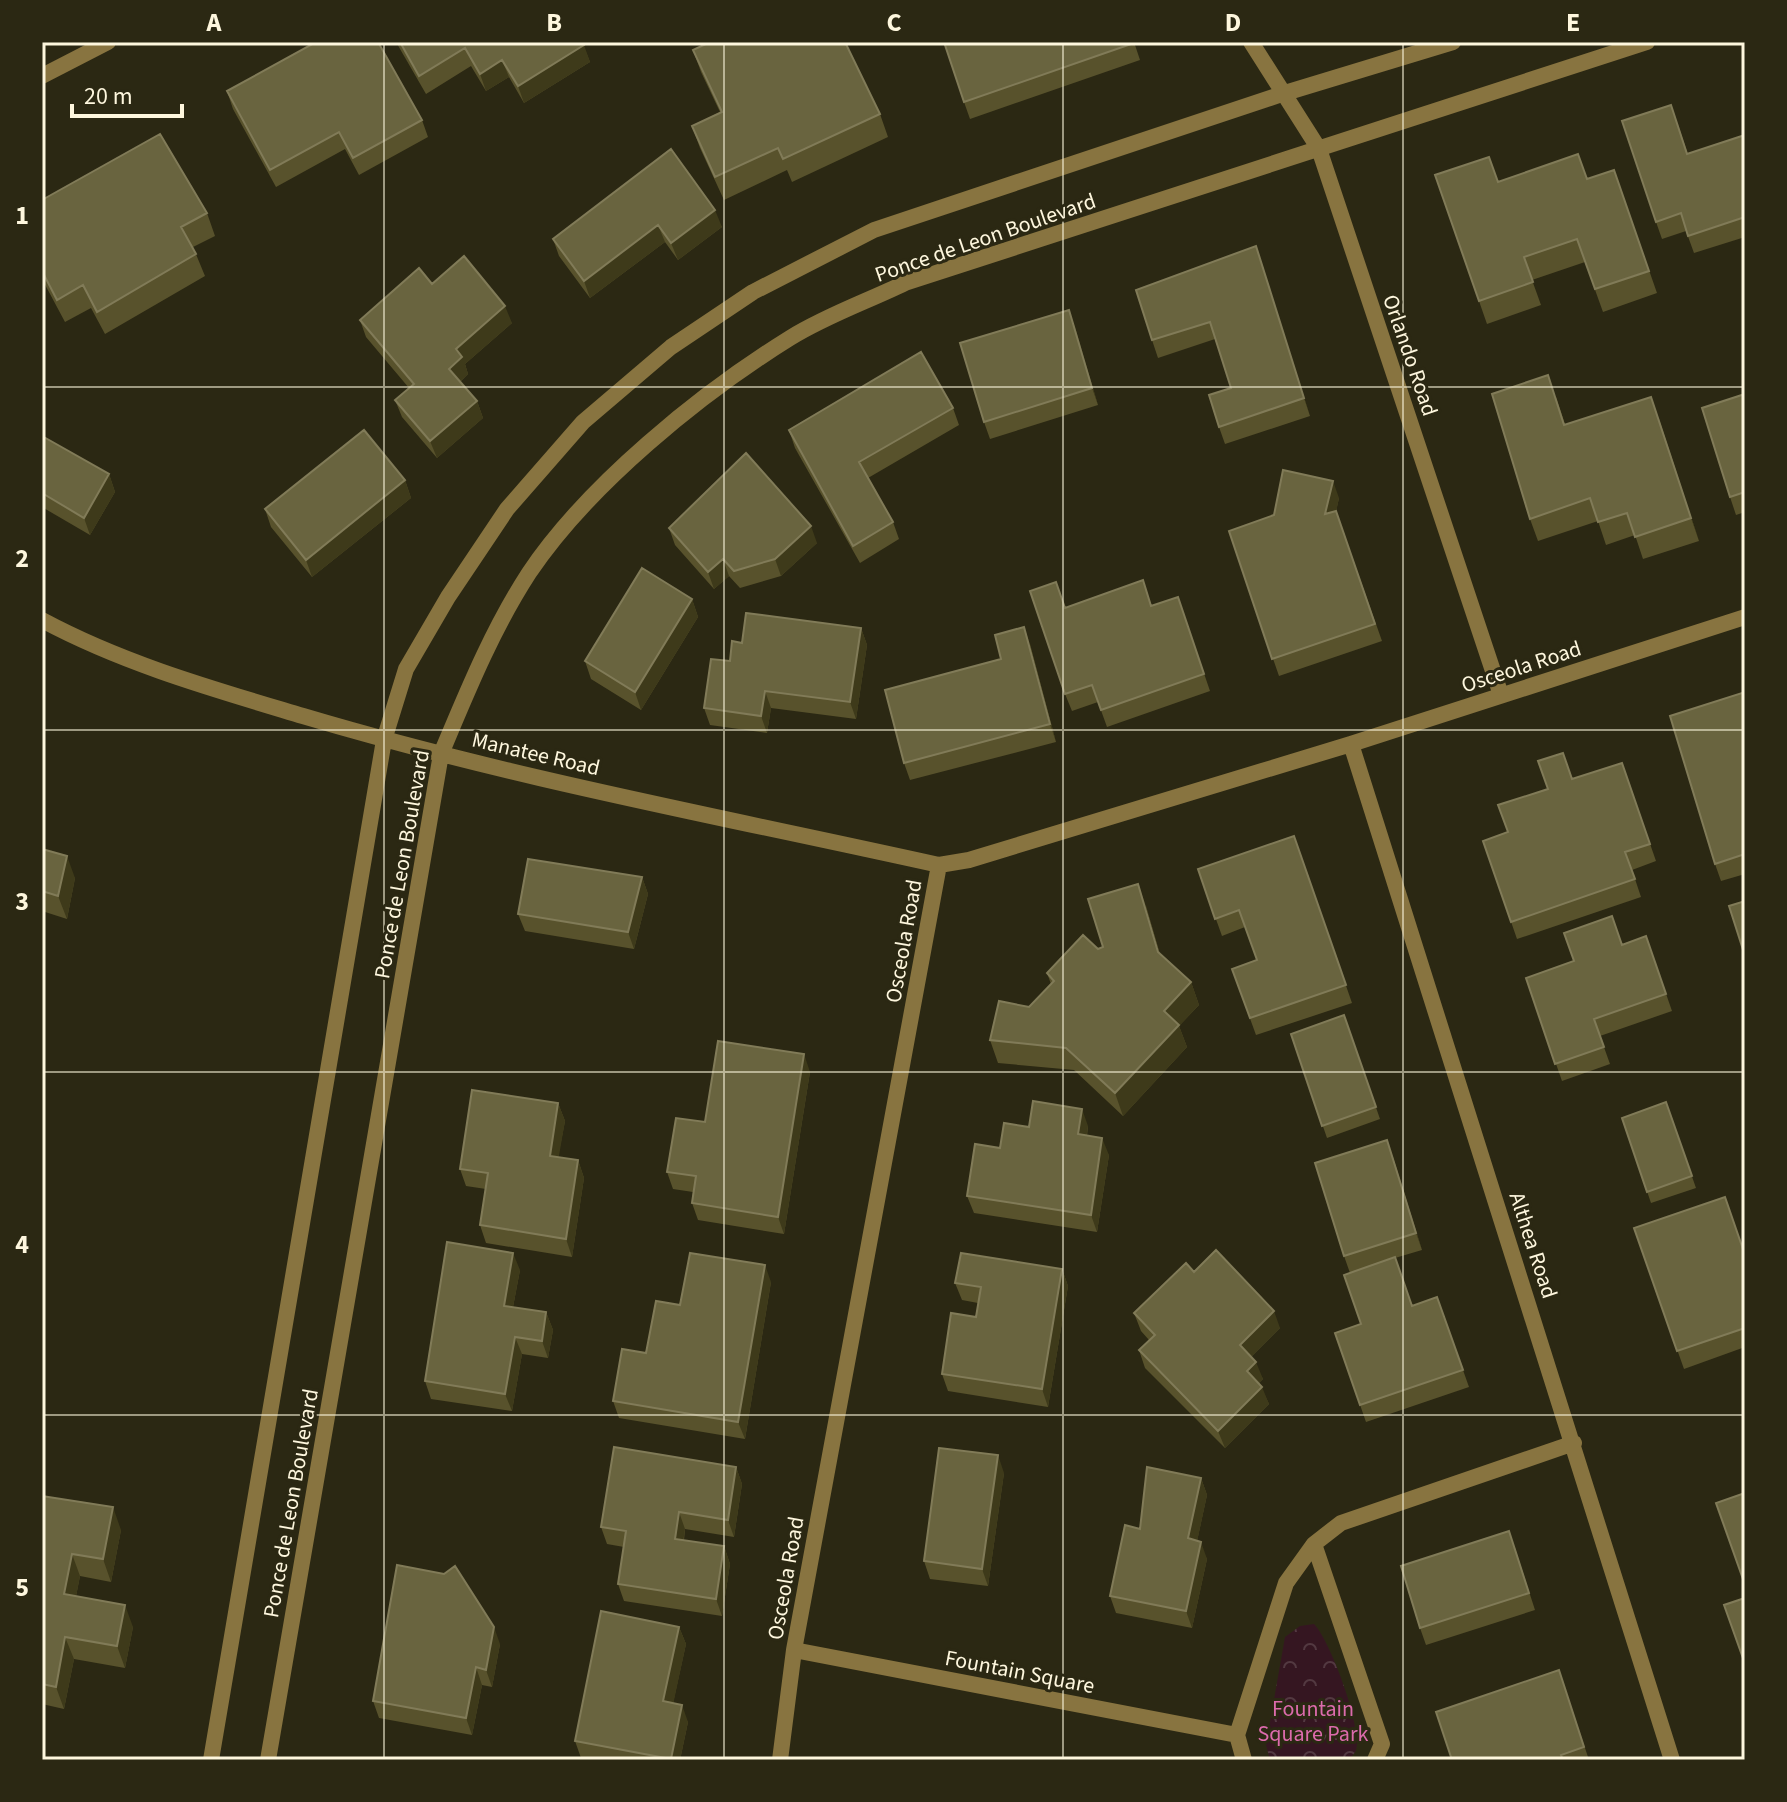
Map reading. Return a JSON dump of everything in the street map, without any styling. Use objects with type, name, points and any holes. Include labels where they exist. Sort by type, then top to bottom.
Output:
[{"type":"street","points":[[42,76],[108,42]]},
{"type":"street","name":"Orlando Road","points":[[1251,42],[1319,149],[1501,695]]},
{"type":"street","name":"Ponce de Leon Boulevard","points":[[211,1760],[384,740],[406,669],[448,597],[507,509],[583,422],[671,347],[753,292],[874,230],[1285,93],[1453,42]]},
{"type":"street","name":"Ponce de Leon Boulevard","points":[[268,1760],[441,754],[481,658],[530,572],[601,487],[699,402],[780,345],[905,283],[1647,42]]},
{"type":"street","name":"Osceola Road","points":[[780,1760],[794,1650],[939,865],[969,860],[1351,744],[1745,617]]},
{"type":"street","name":"Manatee Road","points":[[42,620],[84,642],[176,678],[384,740],[939,865]]},
{"type":"street","name":"Althea Road","points":[[1351,744],[1672,1760]]},
{"type":"street","points":[[1244,1760],[1237,1735],[1286,1583],[1314,1544],[1341,1523],[1574,1443]]},
{"type":"street","points":[[1314,1544],[1382,1744],[1375,1760]]},
{"type":"street","name":"Fountain Square","points":[[794,1650],[1237,1735]]},
{"type":"green space","name":"Fountain Square Park","points":[[1314,1624],[1328,1647],[1344,1685],[1355,1724],[1356,1751],[1349,1760],[1270,1760],[1266,1745],[1285,1637],[1300,1626]]},
{"type":"building","points":[[316,42],[378,42],[422,120],[353,158],[339,132],[270,170],[227,91]]},
{"type":"building","points":[[400,42],[582,42],[584,45],[518,86],[502,60],[480,74],[465,48],[419,76]]},
{"type":"building","points":[[710,42],[845,42],[880,114],[783,159],[778,148],[715,177],[692,126],[722,112],[693,50]]},
{"type":"building","points":[[944,42],[1134,42],[1134,43],[964,102]]},
{"type":"building","points":[[1671,105],[1687,154],[1745,135],[1745,217],[1688,236],[1681,213],[1656,222],[1622,121]]},
{"type":"building","points":[[160,134],[207,213],[181,227],[196,254],[97,312],[83,285],[57,300],[42,271],[42,200]]},
{"type":"building","points":[[671,149],[715,210],[671,243],[658,225],[584,281],[553,239]]},
{"type":"building","points":[[1578,154],[1587,179],[1614,170],[1649,271],[1595,289],[1577,239],[1524,257],[1533,282],[1479,301],[1435,175],[1489,157],[1498,182]]},
{"type":"building","points":[[1256,246],[1304,398],[1219,427],[1209,395],[1231,388],[1210,322],[1152,340],[1136,290]]},
{"type":"building","points":[[464,256],[505,306],[456,349],[462,357],[449,369],[477,401],[430,441],[395,400],[414,384],[360,320],[419,268],[432,284]]},
{"type":"building","points":[[1069,310],[1092,388],[984,422],[960,343]]},
{"type":"building","points":[[921,352],[953,408],[859,462],[893,522],[853,546],[789,430]]},
{"type":"building","points":[[1548,375],[1564,425],[1651,397],[1691,518],[1635,537],[1627,513],[1598,522],[1590,498],[1530,519],[1492,394]]},
{"type":"building","points":[[1745,394],[1745,492],[1730,497],[1702,408]]},
{"type":"building","points":[[364,430],[405,480],[306,560],[265,509]]},
{"type":"building","points":[[42,436],[109,474],[84,518],[42,493]]},
{"type":"building","points":[[746,453],[811,526],[775,559],[734,571],[723,559],[708,572],[669,528]]},
{"type":"building","points":[[1283,470],[1333,481],[1325,514],[1336,511],[1375,624],[1272,659],[1229,531],[1274,515]]},
{"type":"building","points":[[642,568],[692,599],[635,692],[585,661]]},
{"type":"building","points":[[1143,580],[1151,606],[1178,597],[1204,674],[1101,710],[1092,685],[1065,694],[1030,591],[1056,582],[1065,608]]},
{"type":"building","points":[[746,613],[861,628],[850,702],[765,691],[761,716],[704,708],[711,659],[730,661],[732,641],[742,643]]},
{"type":"building","points":[[1024,627],[1050,724],[904,763],[885,690],[1001,659],[995,635]]},
{"type":"building","points":[[1745,692],[1745,854],[1715,864],[1670,716]]},
{"type":"building","points":[[1563,753],[1572,779],[1622,763],[1650,844],[1625,852],[1635,879],[1511,922],[1483,841],[1508,832],[1498,805],[1548,789],[1538,761]]},
{"type":"building","points":[[1294,836],[1346,985],[1250,1018],[1232,969],[1257,960],[1239,910],[1215,919],[1198,869]]},
{"type":"building","points":[[42,849],[67,856],[58,896],[42,891]]},
{"type":"building","points":[[528,859],[642,877],[628,932],[518,914]]},
{"type":"building","points":[[1138,884],[1158,952],[1191,982],[1164,1011],[1179,1025],[1115,1093],[1066,1048],[990,1040],[999,1001],[1029,1007],[1054,981],[1047,973],[1083,935],[1098,949],[1103,947],[1088,899]]},
{"type":"building","points":[[1745,901],[1745,956],[1729,906]]},
{"type":"building","points":[[1612,916],[1622,945],[1646,936],[1666,994],[1594,1019],[1604,1047],[1555,1064],[1526,978],[1574,961],[1564,933]]},
{"type":"building","points":[[1344,1015],[1376,1107],[1322,1126],[1291,1034]]},
{"type":"building","points":[[718,1041],[804,1054],[778,1217],[692,1203],[696,1176],[667,1172],[676,1118],[705,1122]]},
{"type":"building","points":[[472,1090],[558,1103],[550,1156],[578,1160],[566,1239],[480,1225],[488,1173],[460,1169]]},
{"type":"building","points":[[1033,1101],[1082,1109],[1078,1134],[1102,1138],[1091,1215],[967,1196],[975,1144],[1000,1148],[1004,1123],[1029,1127]]},
{"type":"building","points":[[1666,1102],[1692,1176],[1647,1192],[1622,1118]]},
{"type":"building","points":[[1387,1140],[1416,1233],[1344,1256],[1315,1163]]},
{"type":"building","points":[[1725,1197],[1745,1255],[1745,1328],[1677,1351],[1634,1228]]},
{"type":"building","points":[[447,1242],[513,1253],[504,1306],[546,1312],[542,1341],[515,1337],[505,1394],[425,1381]]},
{"type":"building","points":[[1216,1250],[1274,1311],[1240,1345],[1256,1362],[1247,1371],[1262,1387],[1218,1431],[1139,1350],[1155,1335],[1134,1313],[1186,1263],[1194,1272]]},
{"type":"building","points":[[690,1253],[765,1265],[738,1422],[613,1401],[622,1349],[646,1353],[656,1301],[680,1305]]},
{"type":"building","points":[[961,1253],[1062,1269],[1042,1389],[942,1374],[951,1313],[976,1317],[981,1287],[955,1283]]},
{"type":"building","points":[[1395,1257],[1412,1306],[1437,1297],[1463,1370],[1360,1405],[1335,1333],[1361,1324],[1344,1275]]},
{"type":"building","points":[[614,1447],[736,1467],[728,1520],[679,1512],[675,1539],[724,1546],[716,1599],[618,1584],[626,1531],[601,1527]]},
{"type":"building","points":[[939,1448],[998,1455],[982,1569],[924,1561]]},
{"type":"building","points":[[1147,1467],[1201,1478],[1188,1538],[1201,1542],[1186,1611],[1110,1596],[1125,1525],[1140,1529]]},
{"type":"building","points":[[1745,1493],[1745,1581],[1744,1582],[1716,1503]]},
{"type":"building","points":[[42,1496],[113,1507],[103,1559],[72,1554],[64,1594],[125,1605],[117,1646],[65,1637],[56,1687],[42,1684]]},
{"type":"building","points":[[1509,1531],[1529,1593],[1420,1628],[1401,1566]]},
{"type":"building","points":[[397,1565],[444,1574],[455,1566],[494,1627],[486,1670],[476,1667],[466,1718],[373,1701]]},
{"type":"building","points":[[1745,1598],[1745,1661],[1744,1661],[1724,1605]]},
{"type":"building","points":[[601,1611],[679,1627],[663,1701],[682,1705],[671,1759],[575,1741]]},
{"type":"building","points":[[1559,1670],[1584,1747],[1561,1755],[1563,1760],[1452,1760],[1436,1712]]}]
